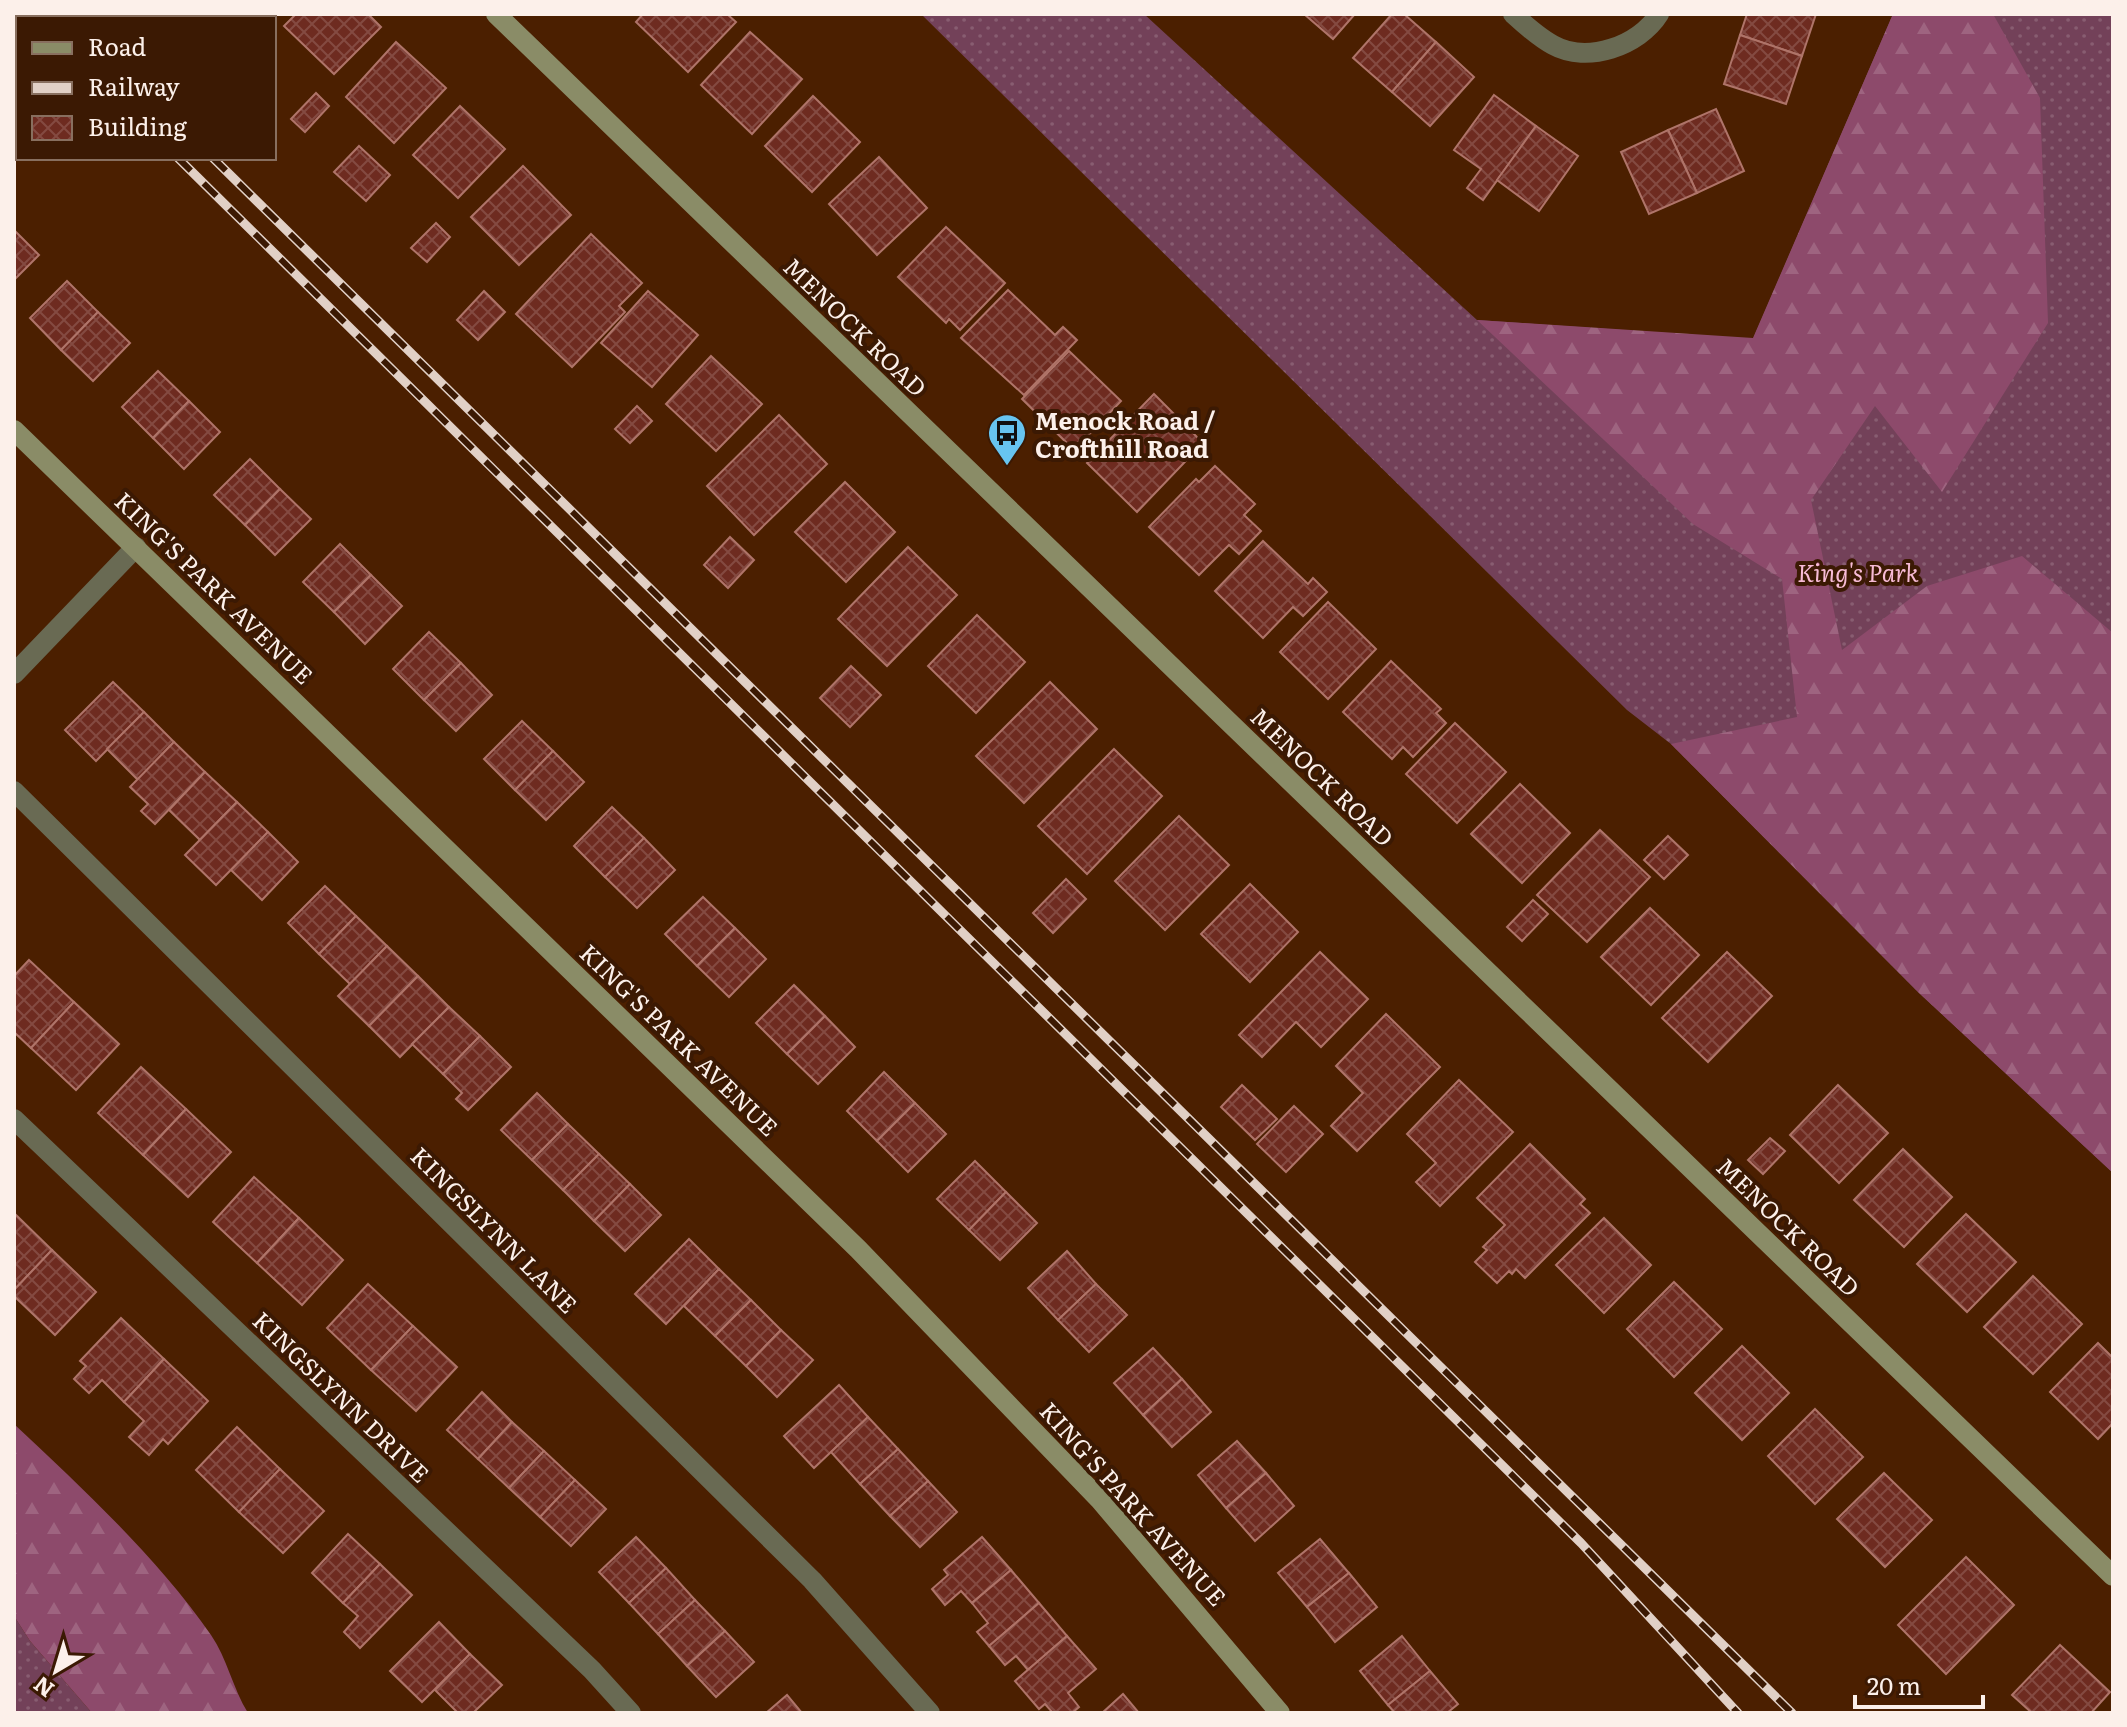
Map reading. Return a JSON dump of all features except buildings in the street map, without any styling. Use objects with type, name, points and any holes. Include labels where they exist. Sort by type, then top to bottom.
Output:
[{"type":"street","name":"MENOCK ROAD","points":[[496,14],[2113,1576]]},
{"type":"street","points":[[1513,14],[1556,47],[1584,52],[1615,50],[1652,25],[1659,14]]},
{"type":"street","name":"KING'S PARK AVENUE","points":[[14,430],[858,1249],[1100,1500],[1280,1713]]},
{"type":"street","points":[[14,674],[136,547]]},
{"type":"street","name":"KINGSLYNN LANE","points":[[14,791],[812,1580],[930,1713]]},
{"type":"street","name":"KINGSLYNN DRIVE","points":[[14,1119],[581,1660],[631,1713]]},
{"type":"green space","name":"King's Park","points":[[921,14],[1144,14],[1477,320],[1753,339],[1893,14],[2113,14],[2113,1173],[1919,993],[1671,744],[1627,710]]},
{"type":"green space","points":[[1893,14],[1993,14],[2040,98],[2048,323],[1942,492],[1875,406],[1811,500],[1842,650],[1927,586],[2022,556],[2113,633],[2113,1173],[1919,993],[1671,744],[1797,717],[1782,579],[1693,524],[1477,320],[1753,338]]},
{"type":"green space","points":[[14,1424],[118,1525],[190,1606],[217,1644],[248,1713],[92,1713],[30,1641],[14,1616]]},
{"type":"green space","points":[[14,1616],[30,1641],[92,1713],[14,1713]]},
{"type":"railway","points":[[180,160],[1581,1543],[1738,1713]]},
{"type":"railway","points":[[215,160],[1792,1713]]},
{"type":"place","name":"Menock Road / Crofthill Road","points":[[1007,467]]}]
